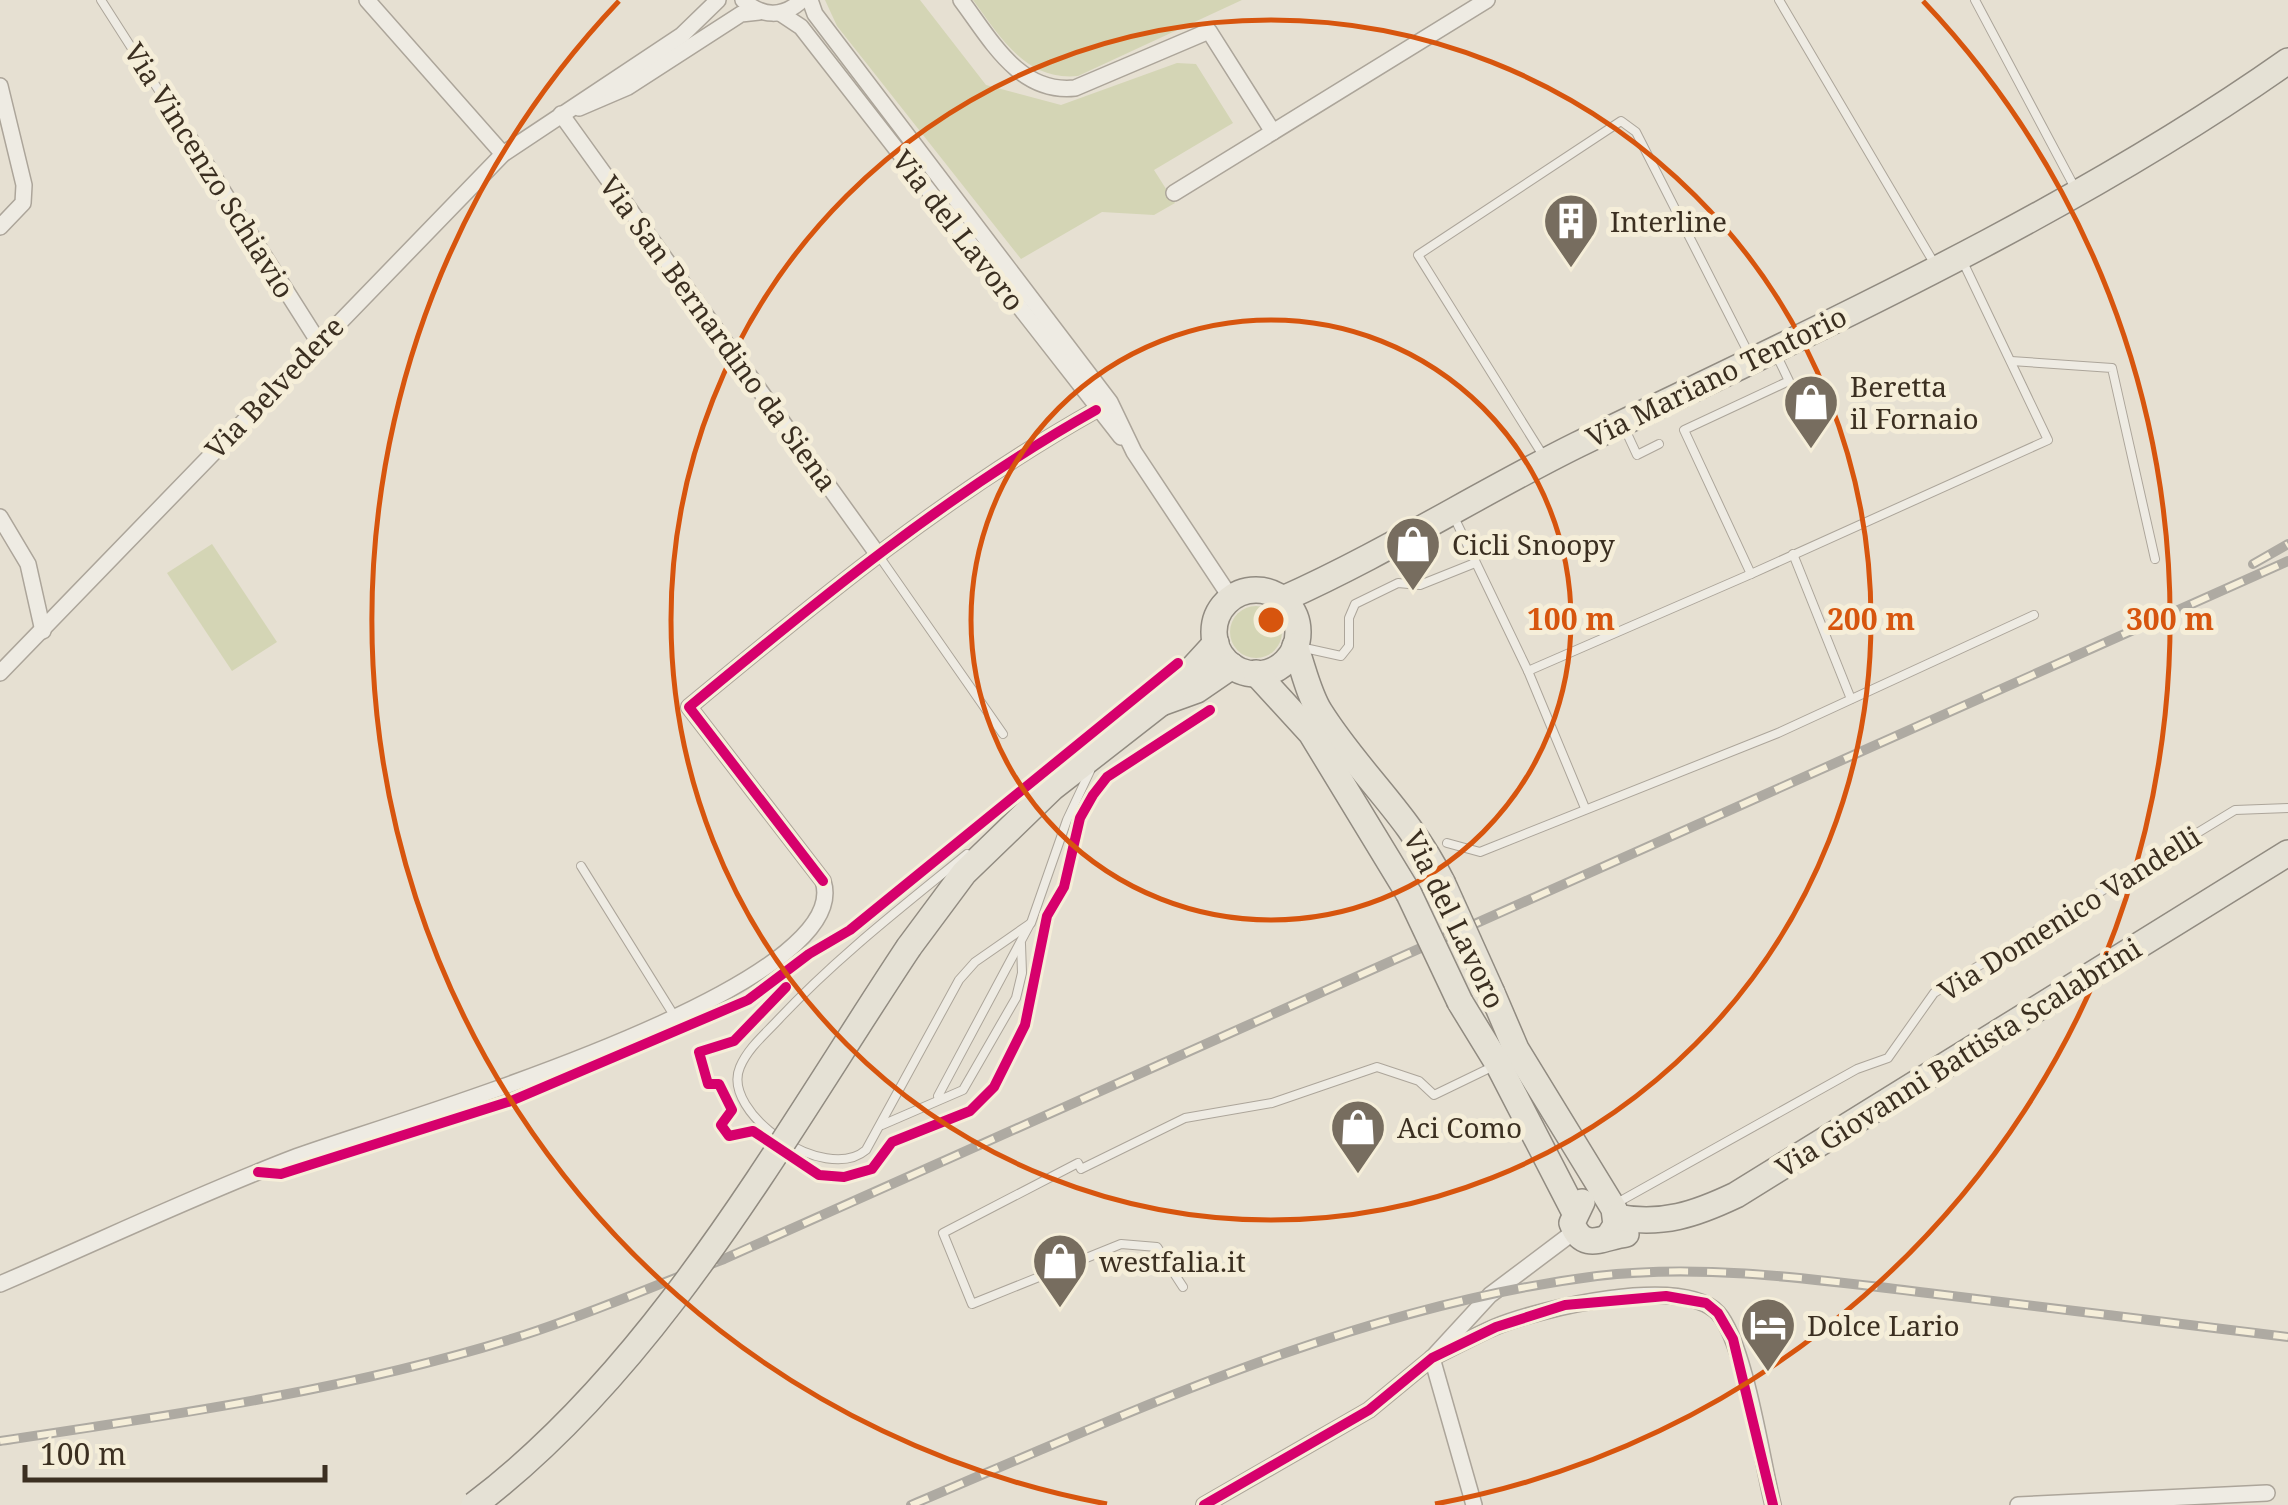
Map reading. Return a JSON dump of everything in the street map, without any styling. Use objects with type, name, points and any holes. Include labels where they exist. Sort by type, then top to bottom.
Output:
[{"type":"main road","name":"Via Mariano Tentorio","points":[[1292,622],[1333,577],[1450,510],[1763,355],[2101,180],[2224,106],[2288,61]]},
{"type":"main road","points":[[476,1501],[579,1408],[667,1304],[908,947],[964,874],[1015,829],[1052,788],[1162,703],[1216,643],[1216,618],[1231,598],[1257,590],[1292,622],[1280,666],[1244,670],[1162,703]]},
{"type":"main road","name":"Via del Lavoro","points":[[1292,622],[1317,707],[1423,844],[1516,1049],[1611,1215]]},
{"type":"main road","points":[[1216,643],[1244,670]]},
{"type":"main road","name":"Via del Lavoro","points":[[1244,670],[1312,733],[1409,894],[1460,1002],[1498,1064],[1574,1221]]},
{"type":"main road","name":"Via Giovanni Battista Scalabrini","points":[[1574,1221],[1594,1243],[1611,1215],[1645,1221],[1691,1217],[1736,1195],[2288,854]]},
{"type":"main road","points":[[1574,1221],[1586,1199],[1611,1215]]},
{"type":"street","points":[[366,0],[503,154]]},
{"type":"street","name":"Via Belvedere","points":[[0,672],[503,154],[682,36],[718,0]]},
{"type":"street","points":[[743,0],[759,12],[780,13],[802,0]]},
{"type":"street","name":"Via del Lavoro","points":[[810,0],[814,14],[1110,402],[1134,452],[1231,598]]},
{"type":"street","points":[[962,0],[1006,59],[1038,84],[1058,90],[1075,88],[1209,31],[1273,132]]},
{"type":"street","points":[[1174,193],[1487,0]]},
{"type":"street","name":"Via Belvedere","points":[[561,114],[628,88],[742,14],[759,12]]},
{"type":"street","name":"Via del Lavoro","points":[[780,13],[801,27],[1096,410],[1134,452]]},
{"type":"street","points":[[0,86],[24,185],[22,204],[0,227]]},
{"type":"street","name":"Via San Bernardino da Siena","points":[[561,114],[876,552]]},
{"type":"street","name":"Via Vincenzo Schiavio","points":[[186,133],[318,341]]},
{"type":"street","points":[[0,1284],[298,1156],[502,1090],[675,1017],[737,988],[801,938],[823,913],[827,896],[823,881],[689,707],[876,552],[1015,455],[1096,410]]},
{"type":"street","points":[[0,518],[28,564],[43,631]]},
{"type":"street","points":[[1204,1505],[1370,1410],[1432,1358],[1490,1294],[1574,1221]]},
{"type":"street","points":[[1432,1358],[1496,1327],[1565,1304],[1666,1296],[1706,1303],[1718,1313],[1733,1339],[1773,1505]]},
{"type":"street","points":[[1432,1358],[1474,1505]]},
{"type":"street","points":[[2018,1505],[2268,1493]]},
{"type":"lane","name":"Via Vincenzo Schiavio","points":[[101,0],[186,133]]},
{"type":"lane","points":[[1779,0],[1935,266]]},
{"type":"lane","points":[[1975,0],[2077,192]]},
{"type":"lane","points":[[1546,460],[1418,255],[1621,121],[1636,132],[1763,355],[1789,381],[1684,430],[1750,574]]},
{"type":"lane","points":[[1528,671],[2048,440],[1959,253]]},
{"type":"lane","points":[[2010,361],[2112,368],[2155,559]]},
{"type":"lane","points":[[1623,423],[1637,454],[1660,444]]},
{"type":"lane","points":[[1450,510],[1528,671],[1584,808]]},
{"type":"lane","name":"Via San Bernardino da Siena","points":[[876,552],[1003,734]]},
{"type":"lane","points":[[1793,554],[1851,699]]},
{"type":"lane","points":[[1292,622],[1340,656],[1349,646],[1349,618],[1354,604],[1398,583],[1420,586],[1475,562]]},
{"type":"lane","points":[[1447,843],[1480,852],[1778,733],[2034,615]]},
{"type":"lane","points":[[935,1100],[1031,923],[1083,782],[1111,744]]},
{"type":"lane","name":"Via Domenico Vandelli","points":[[1611,1215],[1857,1069],[1888,1058],[1934,993],[2235,810],[2288,808]]},
{"type":"lane","points":[[1015,829],[985,839],[828,966],[748,1052],[738,1070],[740,1090],[749,1108],[778,1137],[816,1158],[844,1162],[857,1158],[882,1125],[960,980],[975,962],[1031,923]]},
{"type":"lane","points":[[581,866],[675,1017]]},
{"type":"lane","points":[[882,1125],[963,1090],[1016,998],[1022,972],[1021,944]]},
{"type":"lane","points":[[1183,1287],[1157,1247],[1121,1244],[972,1304],[943,1233],[1078,1163],[1081,1169],[1184,1118],[1272,1103],[1378,1067],[1419,1081],[1434,1095],[1498,1064]]},
{"type":"green space","points":[[825,0],[920,0],[986,85],[1061,105],[1177,63],[1196,64],[1233,123],[1154,170],[1175,203],[1154,215],[1102,212],[1021,259],[837,26]]},
{"type":"green space","points":[[973,0],[1242,0],[1078,76],[1060,76],[1044,72],[1016,54]]},
{"type":"green space","points":[[212,544],[277,642],[232,671],[167,573]]},
{"type":"green space","points":[[1256,606],[1274,614],[1282,632],[1274,650],[1256,658],[1238,650],[1230,632],[1238,614]]},
{"type":"railway","points":[[2253,564],[2288,544]]},
{"type":"railway","points":[[0,1441],[198,1410],[395,1371],[524,1335],[600,1308],[724,1259],[2288,561]]},
{"type":"railway","points":[[911,1505],[1161,1400],[1332,1337],[1420,1311],[1597,1276],[1679,1271],[1762,1275],[2288,1337]]},
{"type":"cycle path","points":[[823,881],[689,707],[836,587],[936,512],[1096,410]]},
{"type":"cycle path","points":[[258,1172],[281,1174],[511,1101],[748,1000],[809,954],[850,930],[1178,663]]},
{"type":"cycle path","points":[[786,987],[734,1041],[699,1052],[708,1084],[719,1084],[732,1110],[721,1125],[729,1136],[753,1131],[819,1175],[844,1177],[872,1169],[892,1142],[970,1111],[994,1087],[1025,1025],[1047,916],[1064,887],[1080,818],[1093,795],[1107,777],[1210,710]]},
{"type":"cycle path","points":[[1204,1505],[1369,1410],[1432,1358],[1496,1327],[1565,1305],[1666,1296],[1706,1303],[1718,1313],[1733,1339],[1773,1505]]},
{"type":"place","name":"Interline","points":[[1571,270]]},
{"type":"place","name":"Beretta il Fornaio","points":[[1811,451]]},
{"type":"place","name":"Cicli Snoopy","points":[[1413,593]]},
{"type":"place","name":"Aci Como","points":[[1358,1176]]},
{"type":"place","name":"westfalia.it","points":[[1060,1310]]},
{"type":"place","name":"Dolce Lario","points":[[1768,1374]]}]
